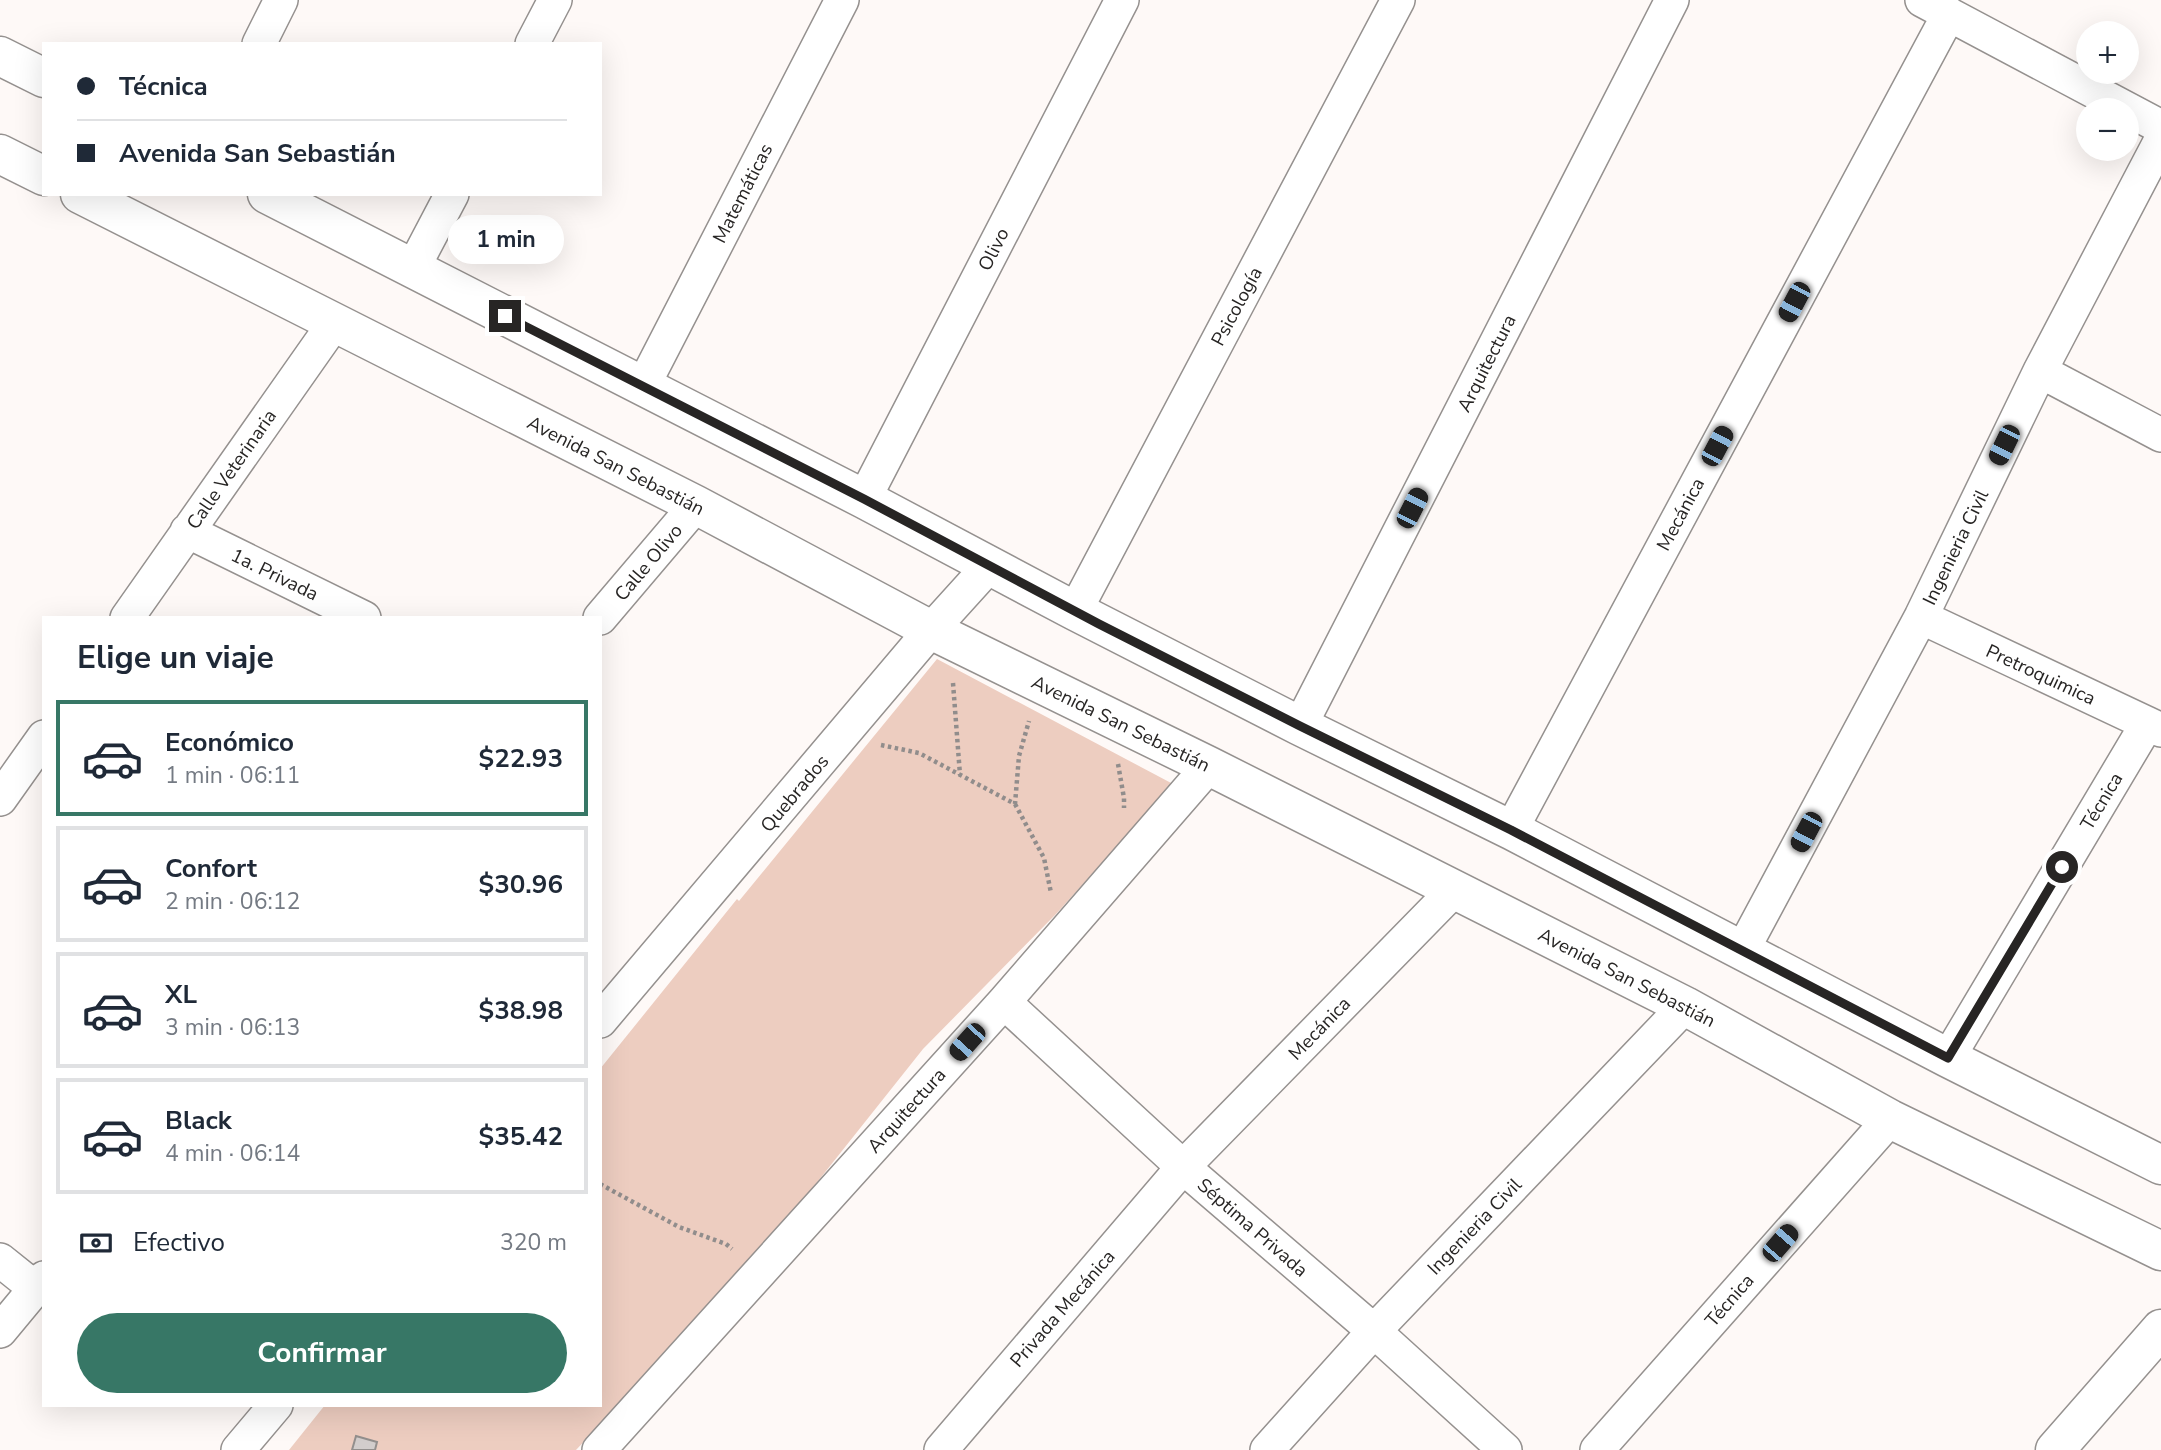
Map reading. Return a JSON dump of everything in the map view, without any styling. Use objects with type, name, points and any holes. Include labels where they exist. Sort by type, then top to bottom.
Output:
[{"type":"main road","points":[[0,56],[42,77]]},
{"type":"main road","points":[[0,154],[42,175]]},
{"type":"main road","name":"Avenida San Sebastián","points":[[84,196],[696,505],[931,630],[1209,766],[1685,1006],[1890,1119],[2161,1251]]},
{"type":"main road","points":[[271,196],[864,499],[1075,611],[1511,830],[1948,1058],[2161,1165]]},
{"type":"main road","points":[[2055,1450],[2161,1329]]},
{"type":"street","points":[[260,42],[281,0]]},
{"type":"street","points":[[532,42],[555,0]]},
{"type":"street","name":"Matemáticas","points":[[643,386],[842,0]]},
{"type":"street","name":"Olivo","points":[[864,499],[1122,0]]},
{"type":"street","name":"Psicología","points":[[1075,611],[1398,0]]},
{"type":"street","name":"Arquitectura","points":[[1300,726],[1672,0]]},
{"type":"street","points":[[1935,7],[2161,127]]},
{"type":"street","name":"Mecánica","points":[[1511,830],[1935,7]]},
{"type":"street","name":"Ingenieria Civil","points":[[1742,951],[1921,617],[2040,371],[2161,139]]},
{"type":"street","points":[[412,270],[451,196]]},
{"type":"street","name":"Calle Veterinaria","points":[[128,616],[335,321]]},
{"type":"street","points":[[2040,371],[2161,435]]},
{"type":"street","name":"Calle Olivo","points":[[602,616],[696,505]]},
{"type":"street","name":"1a. Privada","points":[[187,531],[360,616]]},
{"type":"street","name":"Quebrados","points":[[602,1019],[931,630],[989,566]]},
{"type":"street","name":"Pretroquimica","points":[[1921,617],[2154,727]]},
{"type":"street","name":"Técnica","points":[[1948,1058],[2154,727]]},
{"type":"street","points":[[0,799],[42,740]]},
{"type":"street","name":"Arquitectura","points":[[599,1450],[1004,1002],[1209,766]]},
{"type":"street","name":"Mecánica","points":[[1183,1167],[1455,889]]},
{"type":"street","name":"Séptima Privada","points":[[1004,1002],[1183,1167],[1374,1331],[1505,1450]]},
{"type":"street","name":"Ingenieria Civil","points":[[1267,1450],[1374,1331],[1685,1006]]},
{"type":"street","name":"Técnica","points":[[1597,1450],[1890,1119]]},
{"type":"street","name":"Privada Mecánica","points":[[941,1450],[1183,1167]]},
{"type":"street","points":[[0,1260],[39,1283],[0,1332]]},
{"type":"street","points":[[238,1450],[273,1407]]},
{"type":"path","points":[[953,681],[960,776]]},
{"type":"path","points":[[1032,710],[1019,756],[1015,804],[1044,858],[1054,903]]},
{"type":"path","points":[[869,743],[919,753],[1015,804]]},
{"type":"path","points":[[1116,754],[1124,797],[1123,819]]},
{"type":"path","points":[[602,1185],[679,1227],[726,1244],[735,1251]]},
{"type":"shaded area","points":[[937,659],[1173,784],[1056,914],[923,1049],[752,1264],[576,1450],[289,1450],[323,1407],[602,1407],[602,1067],[737,899],[739,901]]},
{"type":"building","points":[[356,1436],[377,1442],[375,1450],[352,1450]]},
{"type":"route","points":[[505,316],[864,499],[1099,624],[1511,830],[1948,1058],[2062,867]]}]
